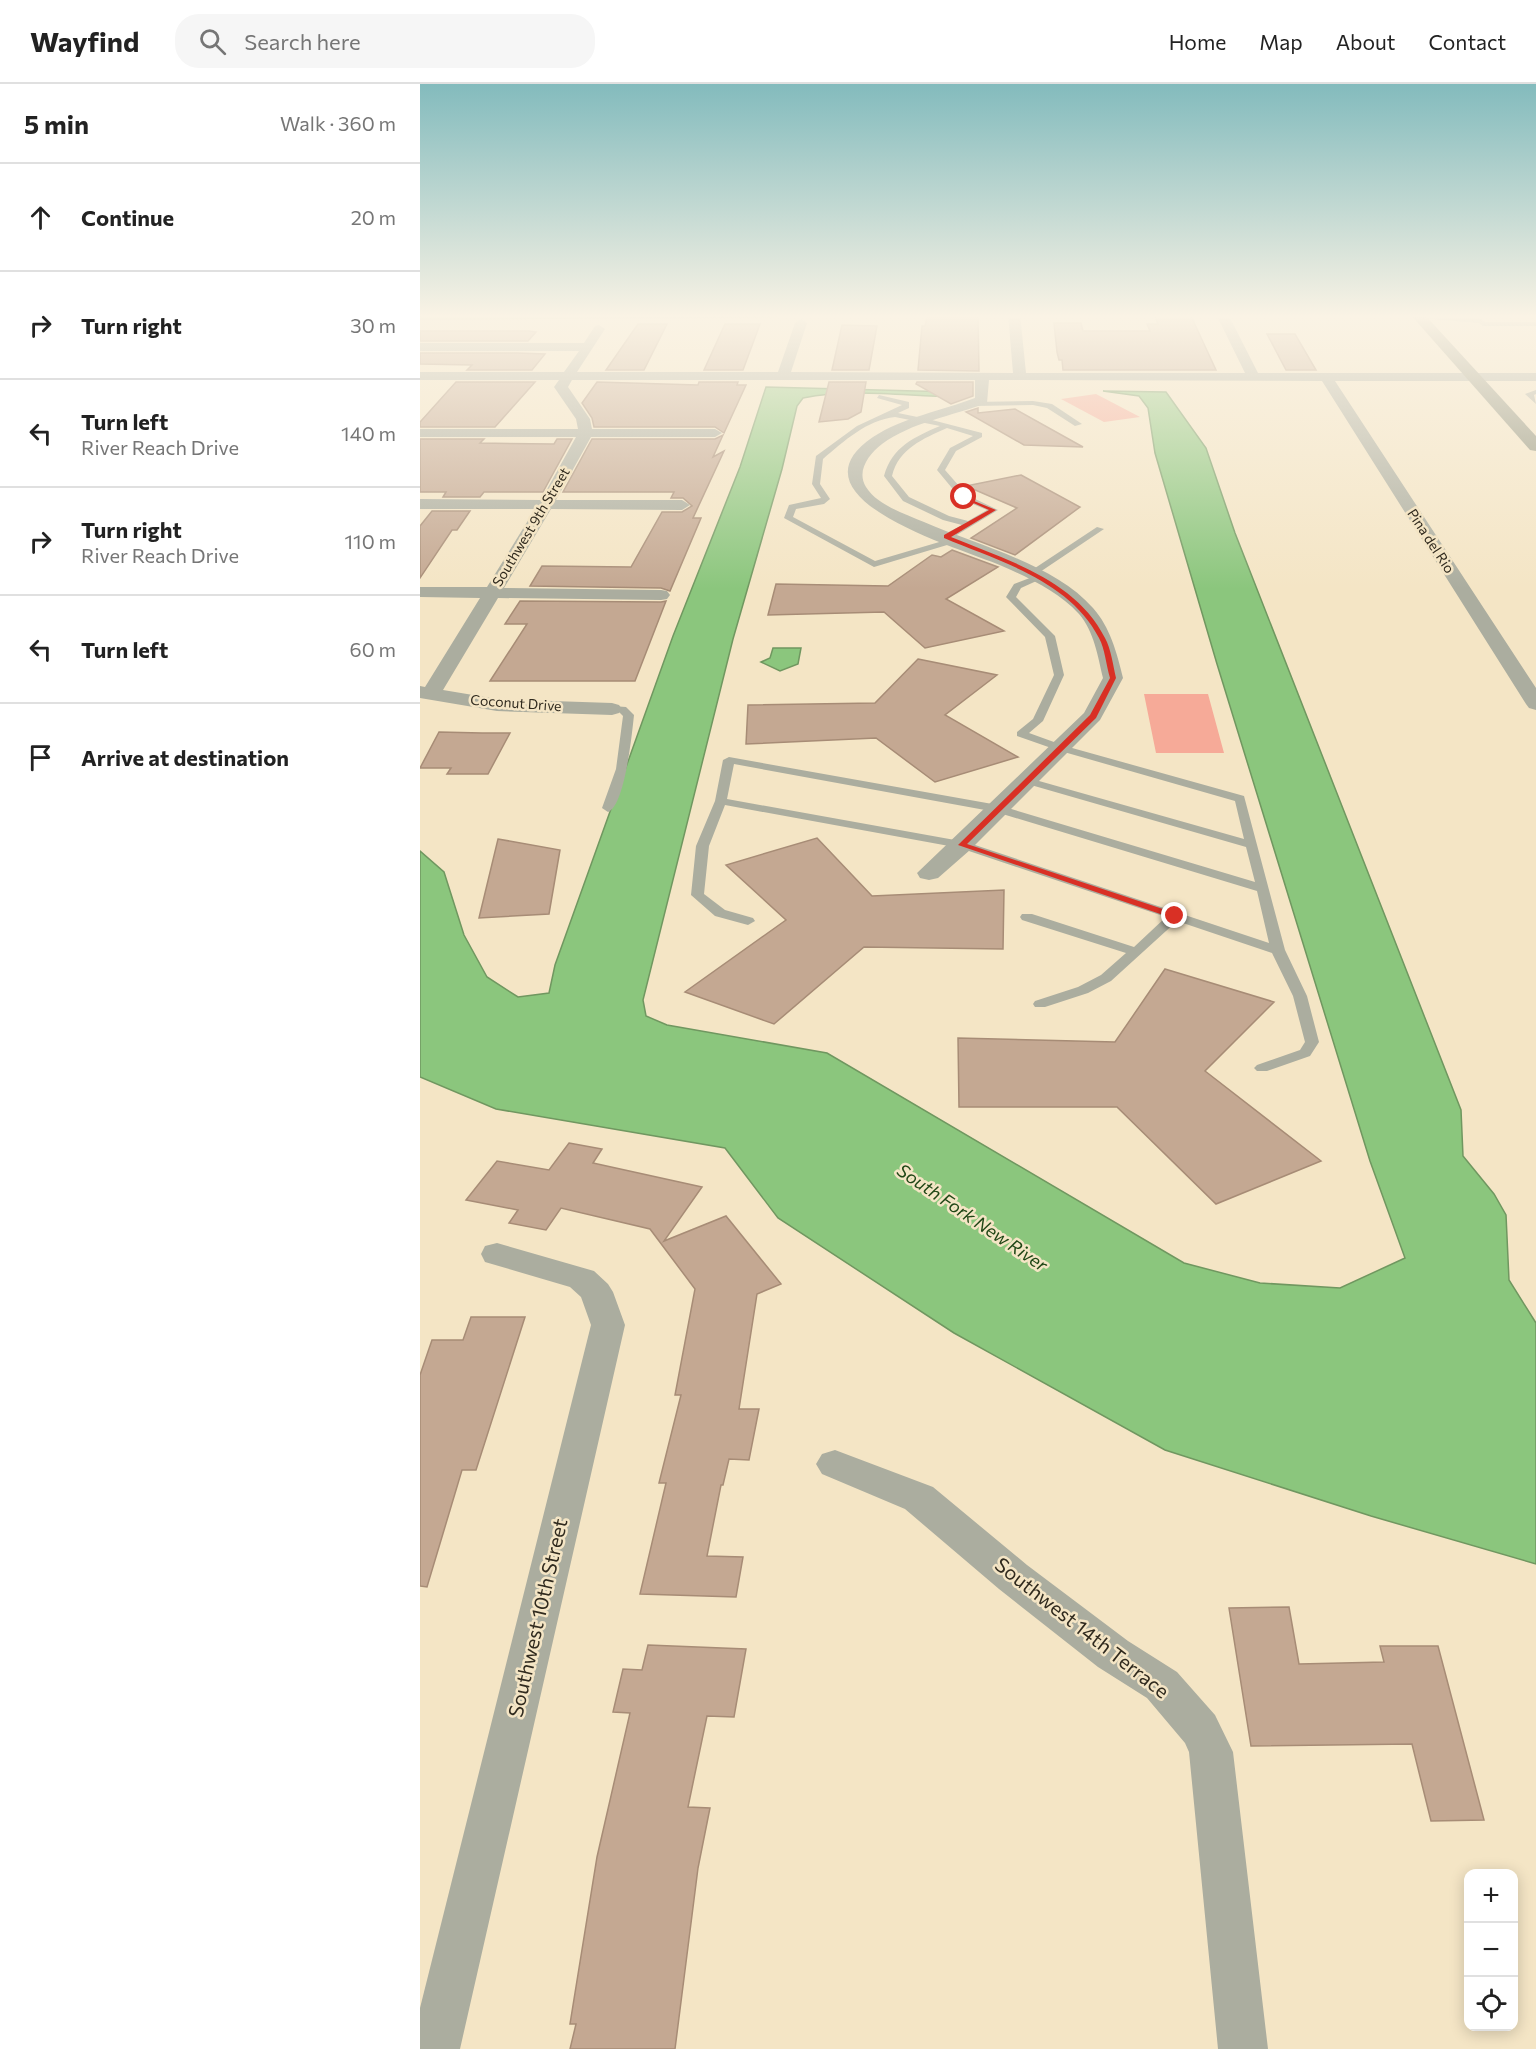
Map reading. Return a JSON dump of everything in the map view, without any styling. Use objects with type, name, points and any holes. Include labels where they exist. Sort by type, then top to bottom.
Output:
[{"type":"main road","points":[[1499,406],[1536,446]]},
{"type":"street","points":[[574,406],[583,419],[586,434]]},
{"type":"street","points":[[929,873],[962,845],[1093,716],[1113,678],[1103,640],[1085,611],[1052,585],[905,520],[876,504],[860,490],[854,477],[858,461],[866,450],[884,437],[924,420],[968,406]]},
{"type":"street","name":"Pina del Rio","points":[[1344,406],[1536,704]]},
{"type":"street","points":[[420,433],[716,433]]},
{"type":"street","name":"Southwest 9th Street","points":[[425,693],[492,592],[586,434]]},
{"type":"street","points":[[420,504],[681,505]]},
{"type":"street","points":[[420,592],[661,595]]},
{"type":"street","name":"Coconut Drive","points":[[425,693],[497,705],[612,709]]},
{"type":"street","name":"Southwest 10th Street","points":[[435,2049],[608,1325],[596,1292],[582,1279],[497,1254]]},
{"type":"street","name":"Southwest 14th Terrace","points":[[835,1464],[919,1498],[1013,1577],[1113,1654],[1162,1685],[1200,1729],[1211,1752],[1243,2049]]},
{"type":"lane","points":[[889,415],[924,420],[979,435],[953,450],[941,470],[964,497],[994,510],[950,538],[874,564],[788,518],[792,507],[826,499],[816,484],[819,458],[847,434],[906,406]]},
{"type":"lane","points":[[1047,406],[1078,424]]},
{"type":"lane","points":[[946,426],[907,444],[889,464],[888,476],[906,499],[946,518],[969,524]]},
{"type":"lane","points":[[1100,529],[1012,590],[1011,597],[1050,636],[1059,675],[1038,721],[1021,734],[1061,748],[1240,799],[1278,950],[1300,996],[1312,1042],[1305,1053],[1262,1068]]},
{"type":"lane","points":[[608,808],[622,769],[629,715],[622,709],[612,709]]},
{"type":"lane","points":[[748,921],[720,913],[697,895],[697,870],[703,838],[721,801],[729,760],[998,809],[1263,889]]},
{"type":"lane","points":[[1028,781],[1251,845]]},
{"type":"lane","points":[[721,801],[962,845],[1278,950]]},
{"type":"lane","points":[[1040,1004],[1083,990],[1106,978],[1175,916]]},
{"type":"lane","points":[[1027,917],[1136,952]]},
{"type":"shaded area","points":[[1074,406],[1118,406],[1140,417],[1104,422]]},
{"type":"shaded area","points":[[1144,694],[1208,694],[1224,753],[1156,753]]},
{"type":"water","name":"South Fork New River","points":[[760,406],[797,406],[782,469],[733,639],[643,1000],[646,1016],[667,1025],[827,1053],[1184,1263],[1260,1283],[1340,1288],[1405,1258],[1370,1161],[1217,664],[1155,453],[1146,406],[1176,406],[1206,448],[1235,533],[1461,1110],[1463,1156],[1494,1194],[1506,1215],[1509,1280],[1536,1323],[1536,1564],[1371,1516],[1165,1450],[954,1333],[778,1218],[725,1148],[496,1109],[420,1077],[420,851],[444,872],[464,935],[487,977],[518,997],[549,993],[555,965],[673,636],[740,467]]},
{"type":"water","points":[[773,648],[801,648],[798,664],[780,671],[761,662],[770,658]]},
{"type":"building","points":[[435,406],[514,406],[495,427],[420,427],[420,422]]},
{"type":"building","points":[[584,406],[737,406],[724,433],[715,427],[594,427],[592,418]]},
{"type":"building","points":[[823,406],[862,406],[861,412],[848,419],[819,422]]},
{"type":"building","points":[[978,408],[978,413],[1015,409],[1083,447],[1024,445],[966,412]]},
{"type":"building","points":[[723,435],[713,457],[724,451],[693,518],[701,518],[670,591],[661,588],[530,586],[542,566],[631,567],[662,512],[682,512],[692,506],[683,498],[671,498],[674,492],[563,492],[592,439],[715,439]]},
{"type":"building","points":[[420,439],[484,439],[480,443],[554,444],[557,439],[572,439],[543,492],[484,492],[480,497],[443,497],[446,492],[420,492]]},
{"type":"building","points":[[1021,475],[1080,507],[1015,555],[971,538],[1017,508],[966,486]]},
{"type":"building","points":[[432,511],[470,511],[457,530],[452,530],[420,578],[420,526]]},
{"type":"building","points":[[952,550],[998,567],[946,599],[1004,631],[925,648],[884,612],[768,615],[776,584],[888,586],[932,555],[941,557]]},
{"type":"building","points":[[520,601],[666,601],[635,681],[490,681],[527,624],[505,624]]},
{"type":"building","points":[[918,659],[997,675],[945,715],[1018,757],[935,782],[876,738],[746,744],[748,705],[875,703]]},
{"type":"building","points":[[439,732],[510,733],[488,774],[447,774],[451,768],[420,768]]},
{"type":"building","points":[[817,838],[872,896],[1004,890],[1003,949],[864,947],[774,1024],[685,992],[786,920],[726,865]]},
{"type":"building","points":[[498,839],[560,850],[549,914],[479,918]]},
{"type":"building","points":[[1165,969],[1274,1002],[1205,1071],[1321,1161],[1216,1204],[1117,1107],[959,1107],[958,1038],[1115,1042]]},
{"type":"building","points":[[569,1143],[602,1149],[593,1163],[702,1187],[664,1241],[726,1216],[781,1284],[757,1294],[739,1409],[759,1409],[749,1460],[729,1459],[723,1485],[721,1485],[707,1556],[743,1557],[736,1597],[640,1594],[666,1483],[659,1483],[681,1395],[675,1395],[695,1289],[650,1229],[561,1208],[546,1230],[509,1223],[518,1210],[466,1200],[497,1161],[549,1170]]},
{"type":"building","points":[[471,1317],[525,1317],[476,1470],[462,1470],[427,1587],[420,1586],[420,1375],[432,1340],[463,1340]]},
{"type":"building","points":[[1289,1607],[1299,1664],[1384,1662],[1380,1646],[1438,1646],[1484,1820],[1431,1821],[1412,1744],[1251,1746],[1229,1608]]},
{"type":"building","points":[[648,1645],[746,1649],[734,1717],[707,1716],[688,1807],[710,1808],[698,1868],[675,2049],[570,2049],[576,2024],[570,2024],[597,1857],[630,1713],[613,1712],[623,1669],[642,1670]]},
{"type":"route","points":[[964,497],[994,510],[946,537],[1012,564],[1052,585],[1085,611],[1103,640],[1113,678],[1093,716],[962,845],[1175,916]]}]
